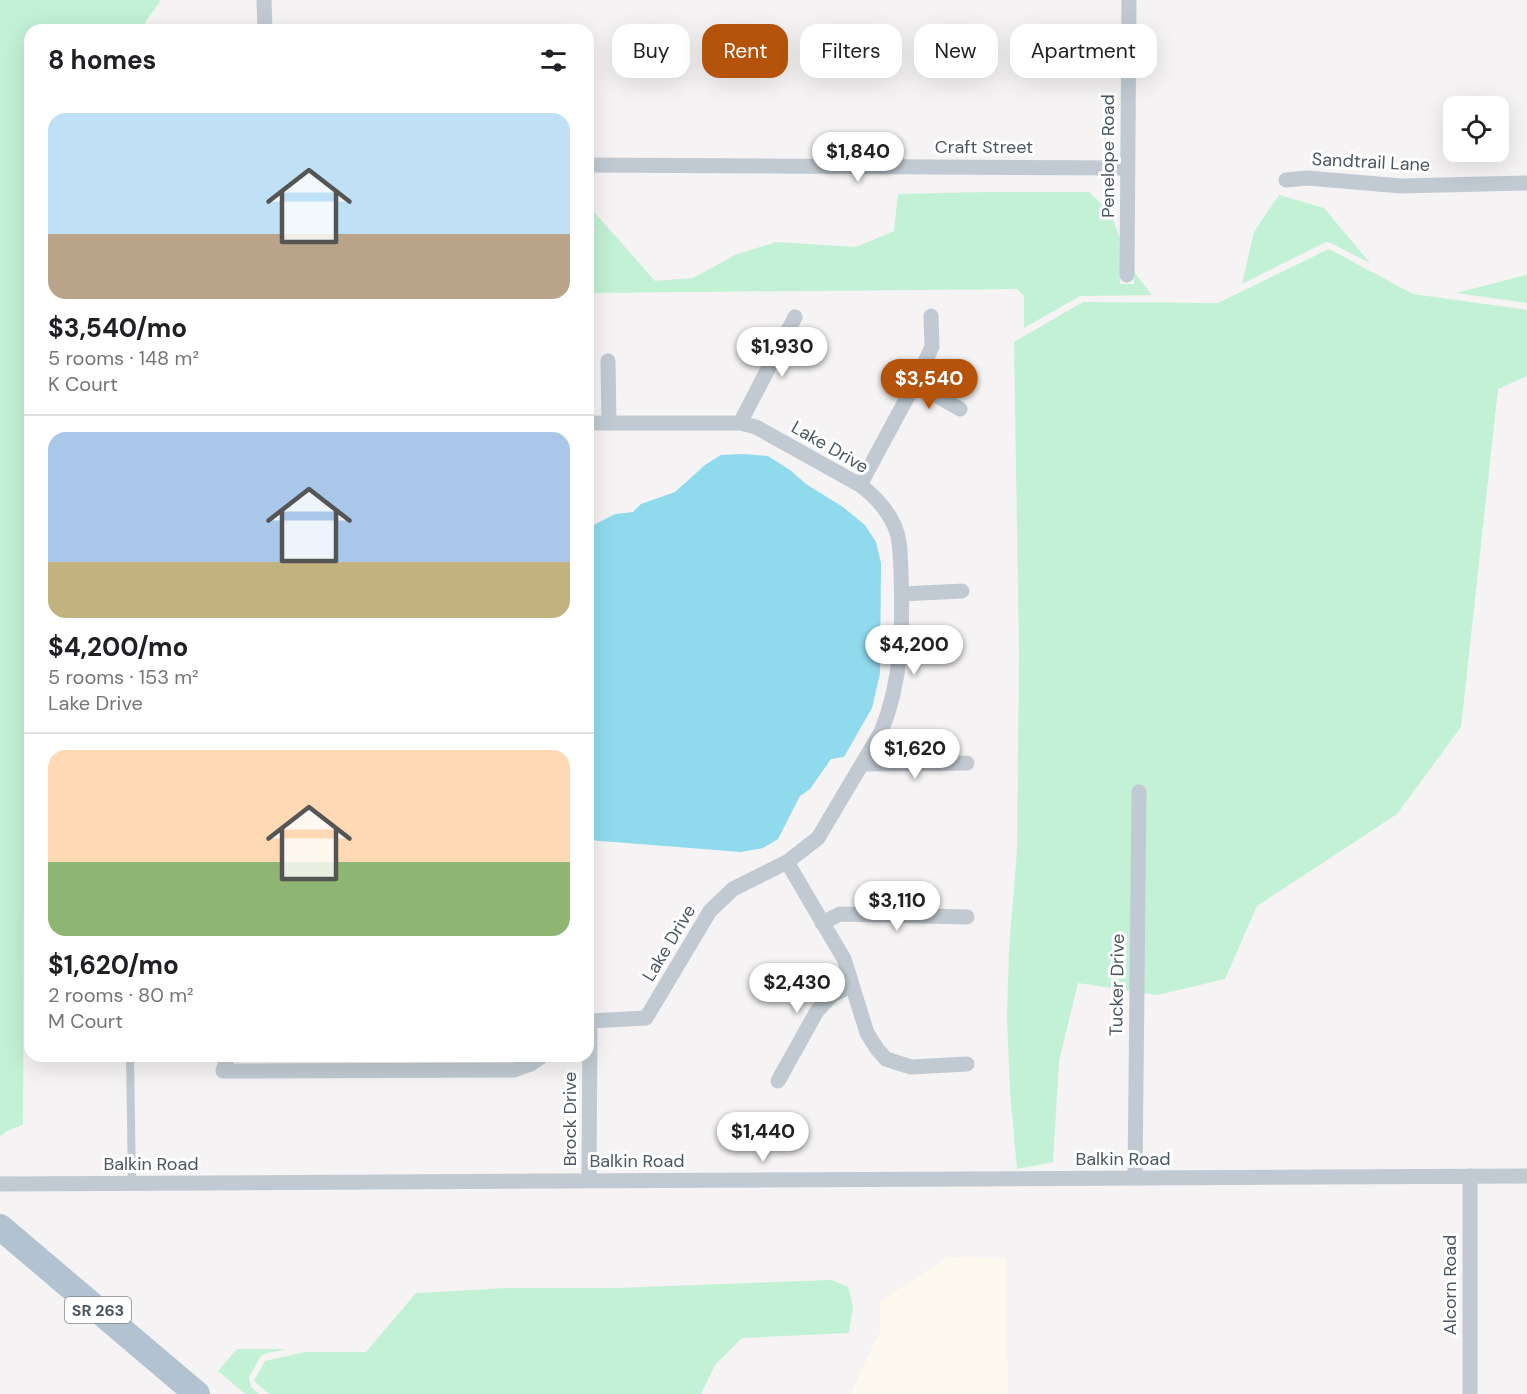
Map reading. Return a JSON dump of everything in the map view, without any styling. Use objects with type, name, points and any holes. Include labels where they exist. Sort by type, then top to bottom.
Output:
[{"type":"main road","name":"SR 263","points":[[0,1227],[197,1394]]},
{"type":"street","points":[[264,0],[265,24]]},
{"type":"street","name":"Penelope Road","points":[[1127,275],[1129,0]]},
{"type":"street","name":"Craft Street","points":[[594,165],[1128,168]]},
{"type":"street","name":"Sandtrail Lane","points":[[1286,180],[1306,178],[1401,186],[1527,183]]},
{"type":"street","points":[[860,485],[932,347],[931,316]]},
{"type":"street","points":[[740,423],[795,317]]},
{"type":"street","points":[[608,361],[609,423]]},
{"type":"street","points":[[915,383],[960,409]]},
{"type":"street","name":"Lake Drive","points":[[594,423],[740,423],[756,427],[860,485],[872,494],[886,510],[896,527],[899,540],[902,594],[900,660],[888,714],[881,732],[818,838],[787,862],[733,889],[710,911],[646,1018],[594,1021]]},
{"type":"street","points":[[902,594],[962,591]]},
{"type":"street","points":[[862,764],[967,763]]},
{"type":"street","name":"Tucker Drive","points":[[1135,1178],[1139,792]]},
{"type":"street","points":[[787,862],[844,959],[867,1033],[877,1049],[886,1059],[911,1067],[967,1064]]},
{"type":"street","points":[[822,923],[840,914],[967,917]]},
{"type":"street","points":[[778,1081],[817,1011],[833,993],[852,986]]},
{"type":"street","points":[[225,1063],[514,1070],[534,1062]]},
{"type":"street","name":"Brock Drive","points":[[589,1062],[589,1181]]},
{"type":"street","name":"Alcorn Road","points":[[1470,1176],[1470,1394]]},
{"type":"street","name":"Balkin Road","points":[[0,1184],[1527,1176]]},
{"type":"lane","points":[[130,1062],[132,1183]]},
{"type":"shaded area","points":[[948,1257],[1006,1258],[1008,1394],[850,1394],[880,1331],[880,1301]]},
{"type":"green space","points":[[0,0],[159,0],[160,2],[145,24],[24,24],[23,1125],[0,1136]]},
{"type":"green space","points":[[1089,192],[1110,212],[1120,238],[1120,284],[1134,284],[1134,272],[1152,295],[1080,296],[1024,328],[1024,296],[1017,289],[594,293],[594,212],[655,281],[693,278],[735,255],[776,242],[856,247],[894,231],[898,194]]},
{"type":"green space","points":[[1279,195],[1324,208],[1370,263],[1326,242],[1242,284],[1254,232]]},
{"type":"green space","points":[[1329,249],[1413,294],[1527,310],[1527,376],[1498,389],[1461,727],[1397,814],[1257,906],[1225,979],[1157,995],[1078,983],[1059,1061],[1053,1162],[1017,1169],[1010,1091],[1007,1017],[1009,950],[1017,850],[1019,653],[1014,342],[1083,302],[1218,303]]},
{"type":"green space","points":[[1527,274],[1527,303],[1456,293],[1522,276]]},
{"type":"green space","points":[[831,1280],[848,1287],[853,1306],[849,1333],[742,1338],[715,1365],[701,1394],[269,1394],[254,1381],[265,1361],[305,1352],[366,1352],[416,1293],[509,1288],[616,1288]]},
{"type":"green space","points":[[237,1349],[286,1349],[260,1357],[249,1377],[251,1387],[259,1394],[245,1394],[218,1371]]},
{"type":"water","points":[[721,455],[768,456],[843,507],[865,525],[876,542],[881,563],[880,674],[872,708],[844,757],[831,759],[810,789],[800,796],[778,839],[763,848],[741,852],[594,840],[594,525],[615,514],[633,512],[641,504],[675,492],[705,465]]}]
